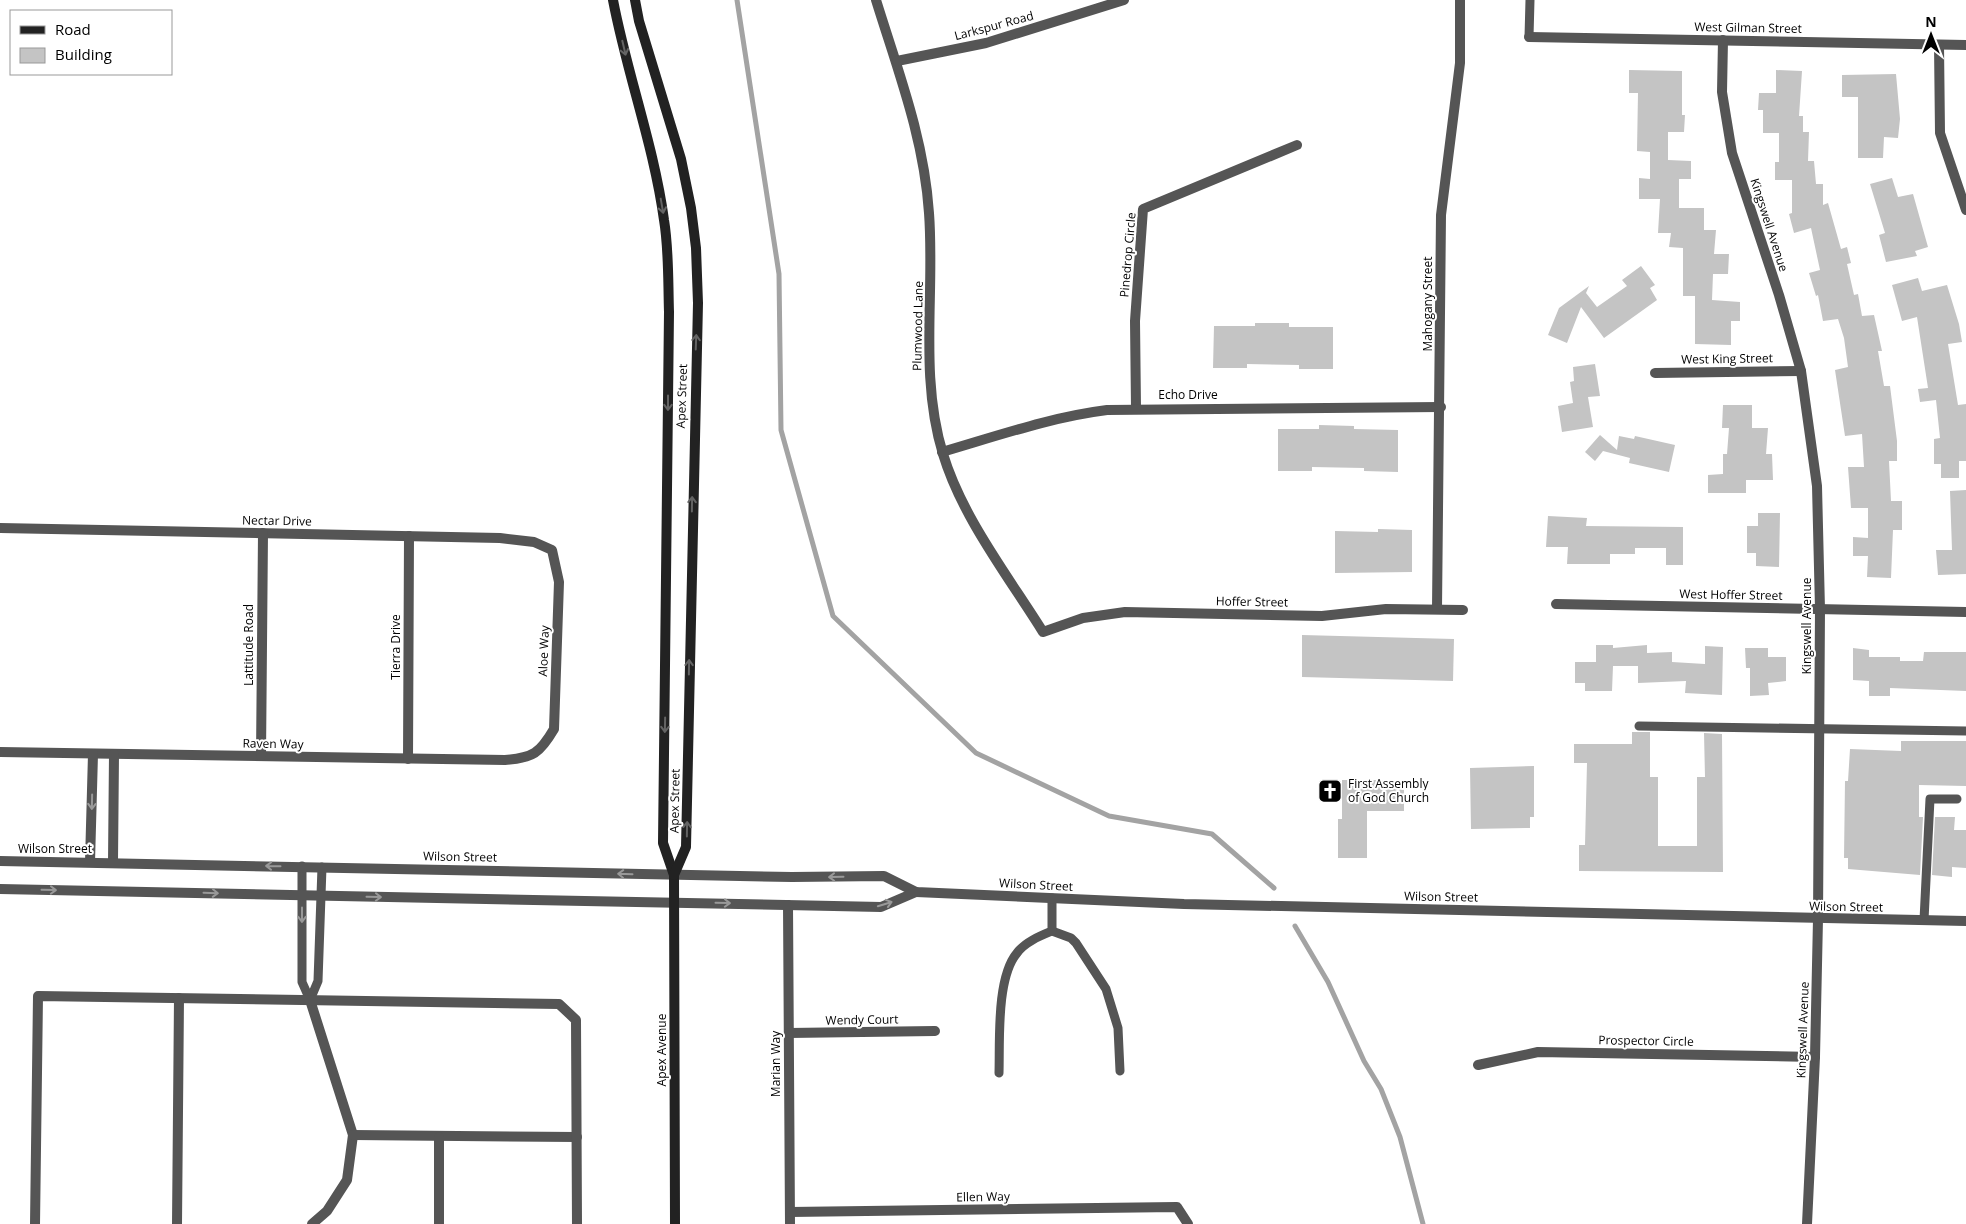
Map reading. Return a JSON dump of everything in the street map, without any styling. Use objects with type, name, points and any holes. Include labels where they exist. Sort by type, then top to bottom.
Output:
[{"type":"main road","name":"Apex Street","points":[[613,0],[658,184],[665,230],[669,322],[664,843],[674,875]]},
{"type":"main road","name":"Apex Street","points":[[635,0],[639,21],[681,159],[696,248],[698,304],[686,847],[674,875]]},
{"type":"main road","name":"Apex Avenue","points":[[674,875],[675,1224]]},
{"type":"street","name":"Plumwood Lane","points":[[876,0],[914,120],[928,204],[931,249],[930,387],[942,452],[959,496],[970,517],[1044,632]]},
{"type":"street","name":"Larkspur Road","points":[[897,62],[986,43],[1124,0]]},
{"type":"street","name":"Mahogany Street","points":[[1437,609],[1441,215],[1460,63],[1460,0]]},
{"type":"street","name":"West Gilman Street","points":[[1529,37],[1966,45]]},
{"type":"street","name":"Kingswell Avenue","points":[[1723,40],[1722,92],[1732,153],[1779,295],[1800,371],[1817,486],[1820,609],[1818,919],[1815,1057],[1807,1224]]},
{"type":"street","points":[[1939,45],[1940,133],[1966,210]]},
{"type":"street","name":"Pinedrop Circle","points":[[1136,408],[1135,321],[1143,210],[1296,145]]},
{"type":"street","name":"West King Street","points":[[1655,373],[1800,371]]},
{"type":"street","name":"Echo Drive","points":[[942,452],[1079,414],[1136,408],[1440,407]]},
{"type":"street","name":"Nectar Drive","points":[[0,528],[500,538],[534,542],[552,550]]},
{"type":"street","name":"Lattitude Road","points":[[261,756],[263,533]]},
{"type":"street","name":"Tierra Drive","points":[[408,759],[409,536]]},
{"type":"street","name":"Aloe Way","points":[[542,749],[554,729],[559,582],[552,550]]},
{"type":"street","name":"West Hoffer Street","points":[[1556,604],[1966,612]]},
{"type":"street","name":"Hoffer Street","points":[[1044,632],[1083,618],[1125,612],[1322,616],[1386,609],[1462,610]]},
{"type":"street","name":"Raven Way","points":[[0,752],[505,760],[524,759],[542,749]]},
{"type":"street","points":[[90,862],[93,754]]},
{"type":"street","points":[[113,862],[114,754]]},
{"type":"street","name":"Wilson Street","points":[[0,861],[674,875],[884,876],[916,892],[1184,904],[1966,921]]},
{"type":"street","name":"Wilson Street","points":[[0,889],[881,906],[916,892]]},
{"type":"street","name":"Marian Way","points":[[788,905],[790,1224]]},
{"type":"street","points":[[35,1224],[38,996],[559,1004],[576,1020],[577,1224]]},
{"type":"street","points":[[177,1224],[179,998]]},
{"type":"street","points":[[310,1000],[353,1135],[347,1180],[327,1211],[312,1224]]},
{"type":"street","name":"Wendy Court","points":[[789,1033],[935,1031]]},
{"type":"street","name":"Prospector Circle","points":[[1478,1065],[1538,1052],[1815,1057]]},
{"type":"street","points":[[353,1135],[577,1137]]},
{"type":"street","points":[[439,1137],[439,1224]]},
{"type":"street","name":"Ellen Way","points":[[790,1212],[1177,1207],[1188,1224]]},
{"type":"lane","points":[[1529,37],[1530,0]]},
{"type":"lane","points":[[1640,726],[1966,731]]},
{"type":"lane","points":[[1924,920],[1930,800],[1957,800]]},
{"type":"lane","points":[[302,866],[302,982],[310,1000]]},
{"type":"lane","points":[[310,1000],[318,982],[322,867]]},
{"type":"lane","points":[[1052,898],[1052,931]]},
{"type":"lane","points":[[999,1073],[1000,1016],[1006,977],[1016,953],[1038,937],[1052,931],[1071,938],[1076,943],[1106,989],[1118,1028],[1120,1071]]},
{"type":"building","points":[[1629,70],[1682,71],[1682,115],[1685,115],[1684,132],[1668,132],[1668,160],[1691,161],[1691,179],[1679,179],[1679,208],[1704,208],[1704,230],[1716,230],[1714,254],[1729,254],[1728,274],[1713,274],[1712,300],[1740,302],[1740,321],[1731,321],[1731,345],[1695,344],[1695,296],[1683,296],[1683,248],[1669,247],[1671,233],[1658,233],[1660,199],[1639,199],[1639,178],[1650,179],[1650,152],[1637,151],[1638,93],[1629,93]]},
{"type":"building","points":[[1776,70],[1802,71],[1799,116],[1803,116],[1803,132],[1809,132],[1808,161],[1814,161],[1816,184],[1823,184],[1823,205],[1828,203],[1841,249],[1847,247],[1851,263],[1847,264],[1854,295],[1858,294],[1862,316],[1874,315],[1882,351],[1878,351],[1884,386],[1890,386],[1897,441],[1897,461],[1889,461],[1891,501],[1902,501],[1902,530],[1893,530],[1891,578],[1867,577],[1868,556],[1853,556],[1853,537],[1868,538],[1868,508],[1851,508],[1848,467],[1864,467],[1862,434],[1845,436],[1835,370],[1848,367],[1844,338],[1838,319],[1823,321],[1818,295],[1816,296],[1809,273],[1820,270],[1811,228],[1794,233],[1789,214],[1792,213],[1792,180],[1775,180],[1775,162],[1779,162],[1779,133],[1763,133],[1763,110],[1758,110],[1759,93],[1776,93]]},
{"type":"building","points":[[1896,74],[1900,119],[1898,138],[1884,137],[1883,158],[1858,158],[1858,97],[1842,97],[1842,75]]},
{"type":"building","points":[[1892,178],[1898,197],[1913,194],[1928,247],[1915,251],[1917,256],[1886,262],[1879,235],[1885,233],[1870,184]]},
{"type":"building","points":[[1641,266],[1655,285],[1650,288],[1657,300],[1604,338],[1581,307],[1567,343],[1548,335],[1559,308],[1589,286],[1586,293],[1597,307],[1627,286],[1622,280]]},
{"type":"building","points":[[1918,278],[1922,291],[1947,285],[1959,324],[1962,342],[1948,344],[1958,405],[1966,404],[1966,461],[1959,461],[1959,478],[1941,478],[1941,464],[1934,464],[1934,439],[1940,438],[1936,400],[1920,402],[1918,389],[1928,388],[1917,317],[1902,321],[1892,285]]},
{"type":"building","points":[[1255,323],[1289,323],[1289,327],[1333,327],[1333,369],[1299,369],[1299,365],[1247,364],[1247,368],[1213,368],[1214,326],[1255,326]]},
{"type":"building","points":[[1595,364],[1600,396],[1588,397],[1593,427],[1562,432],[1558,406],[1573,403],[1570,382],[1574,381],[1573,367]]},
{"type":"building","points":[[1723,405],[1752,405],[1752,428],[1768,428],[1766,454],[1772,454],[1773,480],[1746,480],[1746,493],[1708,493],[1708,475],[1723,474],[1723,454],[1727,454],[1729,428],[1722,428]]},
{"type":"building","points":[[1319,425],[1354,426],[1354,429],[1398,430],[1398,472],[1364,471],[1364,468],[1312,467],[1312,471],[1278,471],[1278,429],[1319,429]]},
{"type":"building","points":[[1600,435],[1617,450],[1619,436],[1634,439],[1635,436],[1675,445],[1669,472],[1629,463],[1630,458],[1603,451],[1595,461],[1585,452]]},
{"type":"building","points":[[1966,490],[1966,574],[1938,575],[1936,550],[1952,550],[1950,491]]},
{"type":"building","points":[[1758,513],[1780,513],[1779,567],[1756,566],[1756,553],[1747,553],[1747,526],[1758,526]]},
{"type":"building","points":[[1548,516],[1587,518],[1586,526],[1683,527],[1683,565],[1666,565],[1666,548],[1635,548],[1635,554],[1610,554],[1610,564],[1567,564],[1568,547],[1546,547]]},
{"type":"building","points":[[1378,529],[1412,530],[1412,572],[1335,573],[1335,531],[1378,532]]},
{"type":"building","points":[[1302,635],[1454,639],[1453,681],[1302,677]]},
{"type":"building","points":[[1596,645],[1613,645],[1613,648],[1647,645],[1647,653],[1672,652],[1672,662],[1705,664],[1705,646],[1723,647],[1722,695],[1685,693],[1686,681],[1638,683],[1638,666],[1613,666],[1612,691],[1585,691],[1585,683],[1575,683],[1575,662],[1596,662]]},
{"type":"building","points":[[1745,648],[1768,648],[1768,657],[1786,657],[1786,681],[1768,683],[1769,695],[1750,696],[1750,668],[1746,668]]},
{"type":"building","points":[[1853,648],[1869,650],[1869,657],[1900,657],[1900,661],[1923,661],[1924,652],[1966,652],[1966,691],[1890,688],[1890,696],[1869,696],[1869,681],[1853,680]]},
{"type":"building","points":[[1632,732],[1650,732],[1650,777],[1658,777],[1658,846],[1697,846],[1697,777],[1705,777],[1704,733],[1722,734],[1723,872],[1579,871],[1579,845],[1585,845],[1587,763],[1574,763],[1574,744],[1632,744]]},
{"type":"building","points":[[1901,741],[1966,741],[1966,786],[1919,785],[1919,817],[1923,817],[1920,875],[1848,869],[1848,858],[1844,858],[1845,781],[1848,781],[1850,749],[1901,751]]},
{"type":"building","points":[[1534,766],[1534,817],[1530,817],[1530,828],[1471,829],[1470,768]]},
{"type":"building","points":[[1342,780],[1404,780],[1404,811],[1367,811],[1367,858],[1338,858],[1338,819],[1342,819]]},
{"type":"building","points":[[1935,817],[1955,817],[1954,830],[1966,830],[1966,868],[1952,867],[1952,877],[1932,875]]},
{"type":"waterway","points":[[737,0],[779,274],[781,430],[833,616],[976,753],[1109,816],[1212,834],[1274,888]]},
{"type":"waterway","points":[[1295,926],[1328,982],[1364,1061],[1381,1089],[1400,1137],[1423,1224]]},
{"type":"place","name":"First Assembly of God Church","points":[[1330,791]]}]
